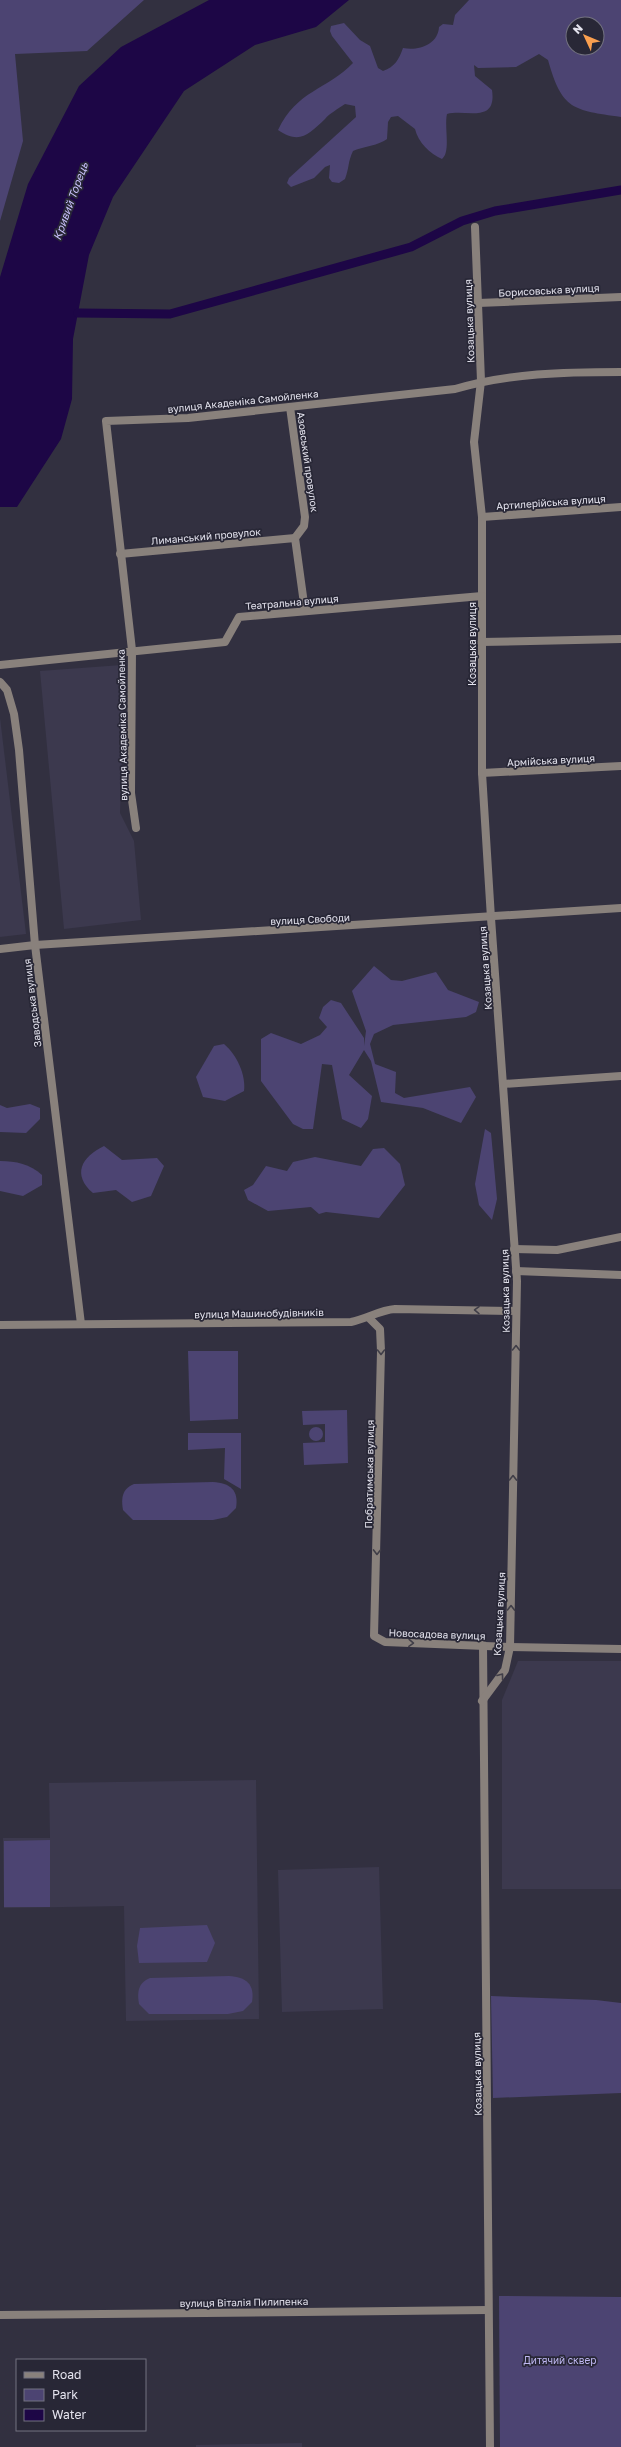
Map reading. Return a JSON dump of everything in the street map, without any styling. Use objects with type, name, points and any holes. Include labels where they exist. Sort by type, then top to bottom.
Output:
[{"type":"street","name":"Козацька вулиця","points":[[475,227],[481,381],[474,442],[482,517],[482,773],[516,1271],[510,1647],[506,1670],[482,1701]]},
{"type":"street","name":"Борисовська вулиця","points":[[478,303],[621,297]]},
{"type":"street","name":"вулиця Академіка Самойленка","points":[[136,828],[131,793],[132,650],[106,421],[188,418],[455,389],[481,381],[574,372],[621,372]]},
{"type":"street","name":"Азовський провулок","points":[[290,407],[305,517],[304,526],[295,538]]},
{"type":"street","name":"Артилерійська вулиця","points":[[482,517],[621,507]]},
{"type":"street","name":"Лиманський провулок","points":[[120,554],[295,538]]},
{"type":"street","points":[[295,538],[305,611]]},
{"type":"street","name":"Театральна вулиця","points":[[0,665],[132,650],[225,642],[240,617],[482,596]]},
{"type":"street","points":[[481,642],[621,639]]},
{"type":"street","name":"Заводська вулиця","points":[[0,682],[7,690],[14,714],[35,945],[81,1324]]},
{"type":"street","name":"Армійська вулиця","points":[[482,773],[621,766]]},
{"type":"street","name":"вулиця Свободи","points":[[0,949],[35,945],[491,918],[621,908]]},
{"type":"street","points":[[503,1084],[621,1076]]},
{"type":"street","points":[[514,1249],[557,1250],[621,1238]]},
{"type":"street","points":[[516,1271],[621,1275]]},
{"type":"street","name":"вулиця Машинобудівників","points":[[0,1325],[351,1322],[369,1318],[385,1310],[395,1309],[516,1311]]},
{"type":"street","name":"Побратимська вулиця","points":[[369,1318],[380,1329],[381,1351],[374,1636]]},
{"type":"street","name":"Новосадова вулиця","points":[[374,1636],[384,1642],[510,1647],[621,1649]]},
{"type":"street","name":"Козацька вулиця","points":[[483,1645],[482,1701],[490,2447]]},
{"type":"street","name":"вулиця Віталія Пилипенка","points":[[0,2315],[488,2310]]},
{"type":"shaded area","points":[[122,665],[125,671],[120,813],[134,841],[141,920],[64,929],[40,671]]},
{"type":"shaded area","points":[[0,718],[26,934],[0,937]]},
{"type":"shaded area","points":[[518,1661],[621,1661],[621,1889],[502,1889],[502,1700]]},
{"type":"shaded area","points":[[256,1780],[259,2019],[126,2021],[124,1906],[4,1908],[3,1838],[50,1838],[49,1783]]},
{"type":"shaded area","points":[[379,1867],[383,2009],[282,2012],[278,1870]]},
{"type":"shaded area","points":[[302,2443],[302,2447],[196,2447],[196,2445]]},
{"type":"green space","points":[[0,0],[144,0],[87,51],[15,54],[23,141],[0,221]]},
{"type":"green space","points":[[469,0],[621,0],[621,117],[591,112],[572,105],[559,89],[553,77],[548,60],[539,54],[516,67],[478,68],[474,65],[475,76],[492,90],[492,101],[490,107],[485,111],[478,113],[447,114],[447,145],[445,156],[442,159],[425,147],[415,129],[398,116],[391,117],[388,122],[387,139],[380,143],[353,151],[345,179],[339,183],[332,182],[329,178],[330,165],[325,167],[314,178],[291,187],[287,183],[289,178],[356,117],[355,106],[345,104],[304,136],[292,137],[278,130],[294,106],[303,98],[343,72],[353,63],[332,36],[330,31],[331,26],[344,23],[360,40],[370,46],[378,68],[383,71],[391,67],[396,62],[403,48],[415,49],[426,45],[435,38],[439,27],[443,24],[453,25],[455,15]]},
{"type":"green space","points":[[374,966],[391,980],[402,981],[436,972],[448,990],[479,1002],[476,1012],[466,1017],[393,1025],[374,1034],[370,1044],[375,1064],[396,1072],[395,1093],[404,1098],[470,1087],[476,1097],[461,1123],[423,1108],[381,1102],[371,1061],[364,1050],[349,1075],[372,1096],[368,1119],[361,1128],[342,1119],[332,1065],[322,1064],[313,1129],[303,1129],[293,1124],[261,1081],[261,1039],[271,1033],[301,1044],[320,1035],[327,1027],[319,1018],[323,1007],[331,1000],[341,1003],[364,1038],[364,1046],[366,1031],[352,991]]},
{"type":"green space","points":[[224,1044],[237,1059],[240,1066],[244,1078],[244,1091],[225,1101],[203,1097],[196,1077],[214,1046]]},
{"type":"green space","points":[[30,1104],[40,1108],[40,1119],[26,1133],[0,1132],[0,1105],[7,1108]]},
{"type":"green space","points":[[485,1129],[491,1133],[497,1199],[492,1220],[479,1205],[475,1184]]},
{"type":"green space","points":[[104,1146],[122,1160],[157,1158],[164,1166],[151,1196],[132,1202],[116,1190],[93,1193],[86,1186],[81,1173],[82,1167],[90,1155]]},
{"type":"green space","points":[[384,1148],[400,1164],[405,1185],[379,1218],[326,1212],[319,1214],[311,1207],[268,1211],[248,1200],[244,1190],[253,1185],[266,1166],[287,1171],[293,1162],[315,1157],[361,1166],[373,1149]]},
{"type":"green space","points":[[0,1161],[17,1163],[33,1168],[42,1175],[42,1185],[23,1196],[0,1191]]},
{"type":"green space","points":[[188,1351],[238,1351],[238,1419],[190,1421]]},
{"type":"green space","points":[[347,1410],[348,1463],[304,1465],[303,1443],[325,1442],[325,1424],[303,1425],[302,1411]]},
{"type":"green space","points":[[313,1427],[319,1427],[323,1431],[323,1437],[319,1441],[313,1441],[309,1437],[309,1431]]},
{"type":"green space","points":[[188,1433],[241,1433],[241,1489],[224,1479],[225,1448],[188,1450]]},
{"type":"green space","points":[[213,1482],[229,1486],[235,1492],[237,1502],[236,1508],[227,1517],[213,1520],[133,1520],[123,1510],[123,1494],[127,1488],[134,1484]]},
{"type":"green space","points":[[50,1840],[50,1907],[4,1907],[4,1841]]},
{"type":"green space","points":[[207,1925],[215,1943],[207,1962],[139,1963],[137,1946],[140,1928]]},
{"type":"green space","points":[[229,1976],[245,1980],[251,1986],[253,1996],[252,2002],[243,2011],[228,2014],[149,2014],[139,2004],[139,1988],[143,1982],[150,1978]]},
{"type":"green space","points":[[491,1996],[596,2000],[621,2003],[621,2093],[493,2098]]},
{"type":"green space","name":"Дитячий сквер","points":[[499,2296],[621,2297],[621,2447],[500,2447]]},
{"type":"water","name":"Кривий Торець","points":[[209,0],[349,0],[316,27],[255,45],[184,91],[113,197],[89,255],[73,339],[72,399],[61,439],[17,507],[0,507],[0,277],[28,184],[79,86],[121,47]]},
{"type":"waterway","points":[[78,313],[170,314],[411,247],[462,221],[495,211],[621,190]]}]
